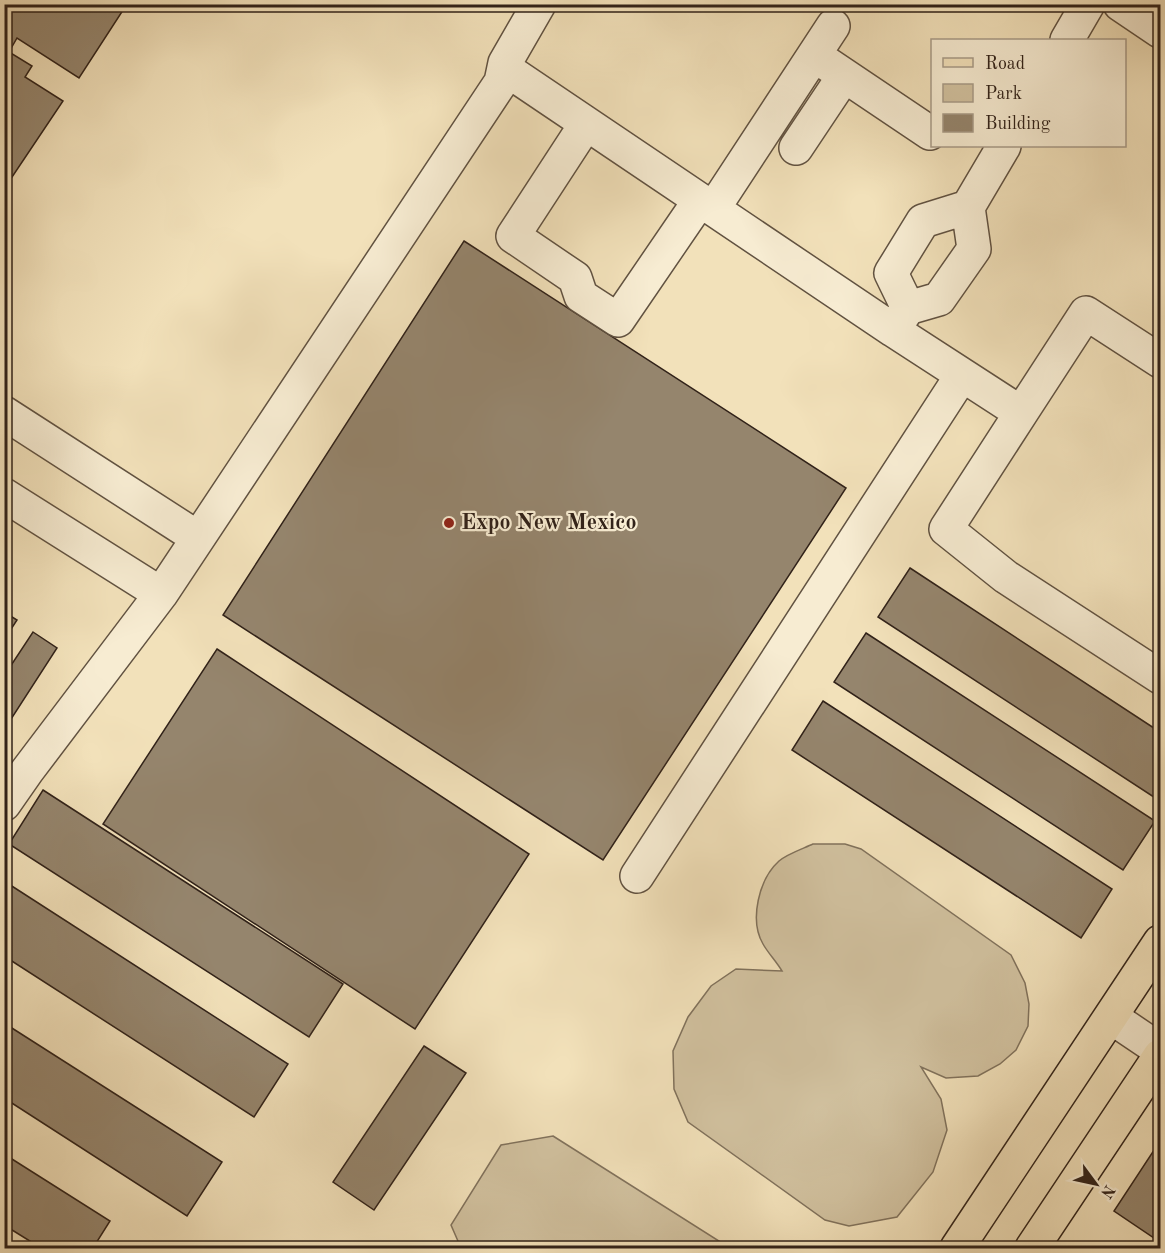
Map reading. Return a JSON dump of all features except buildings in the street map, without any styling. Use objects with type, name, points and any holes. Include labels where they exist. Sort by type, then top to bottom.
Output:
[{"type":"main road","points":[[957,1248],[1161,942]]},
{"type":"main road","points":[[1032,1248],[1161,1056]]},
{"type":"street","points":[[4,804],[161,594],[501,82],[504,68],[539,4]]},
{"type":"street","points":[[1068,39],[1088,4]]},
{"type":"street","points":[[1120,4],[1161,31]]},
{"type":"street","points":[[586,124],[513,236],[574,278],[581,296],[618,320],[706,205],[833,26]]},
{"type":"street","points":[[814,55],[930,133]]},
{"type":"street","points":[[504,68],[706,205],[900,319],[962,375],[1021,413]]},
{"type":"street","points":[[796,148],[844,76]]},
{"type":"street","points":[[900,319],[939,299],[974,249],[968,207],[1003,147]]},
{"type":"street","points":[[900,319],[891,273],[904,249],[923,221],[968,207]]},
{"type":"street","points":[[1161,361],[1086,313],[946,529],[1006,577],[1161,677]]},
{"type":"street","points":[[637,876],[962,375]]},
{"type":"street","points":[[4,413],[198,538]]},
{"type":"street","points":[[4,495],[161,594]]},
{"type":"street","points":[[1111,1017],[1161,1050]]},
{"type":"green space","points":[[813,844],[845,844],[861,849],[1011,955],[1025,983],[1029,1004],[1028,1026],[1016,1050],[1000,1064],[978,1076],[946,1078],[921,1067],[941,1099],[947,1130],[933,1172],[897,1217],[849,1226],[825,1220],[688,1122],[674,1089],[673,1051],[688,1017],[711,986],[736,969],[782,971],[759,934],[758,900],[766,878],[779,861]]},
{"type":"green space","points":[[553,1136],[730,1248],[461,1248],[451,1225],[501,1145]]},
{"type":"place","name":"Expo New Mexico","points":[[449,523]]}]
